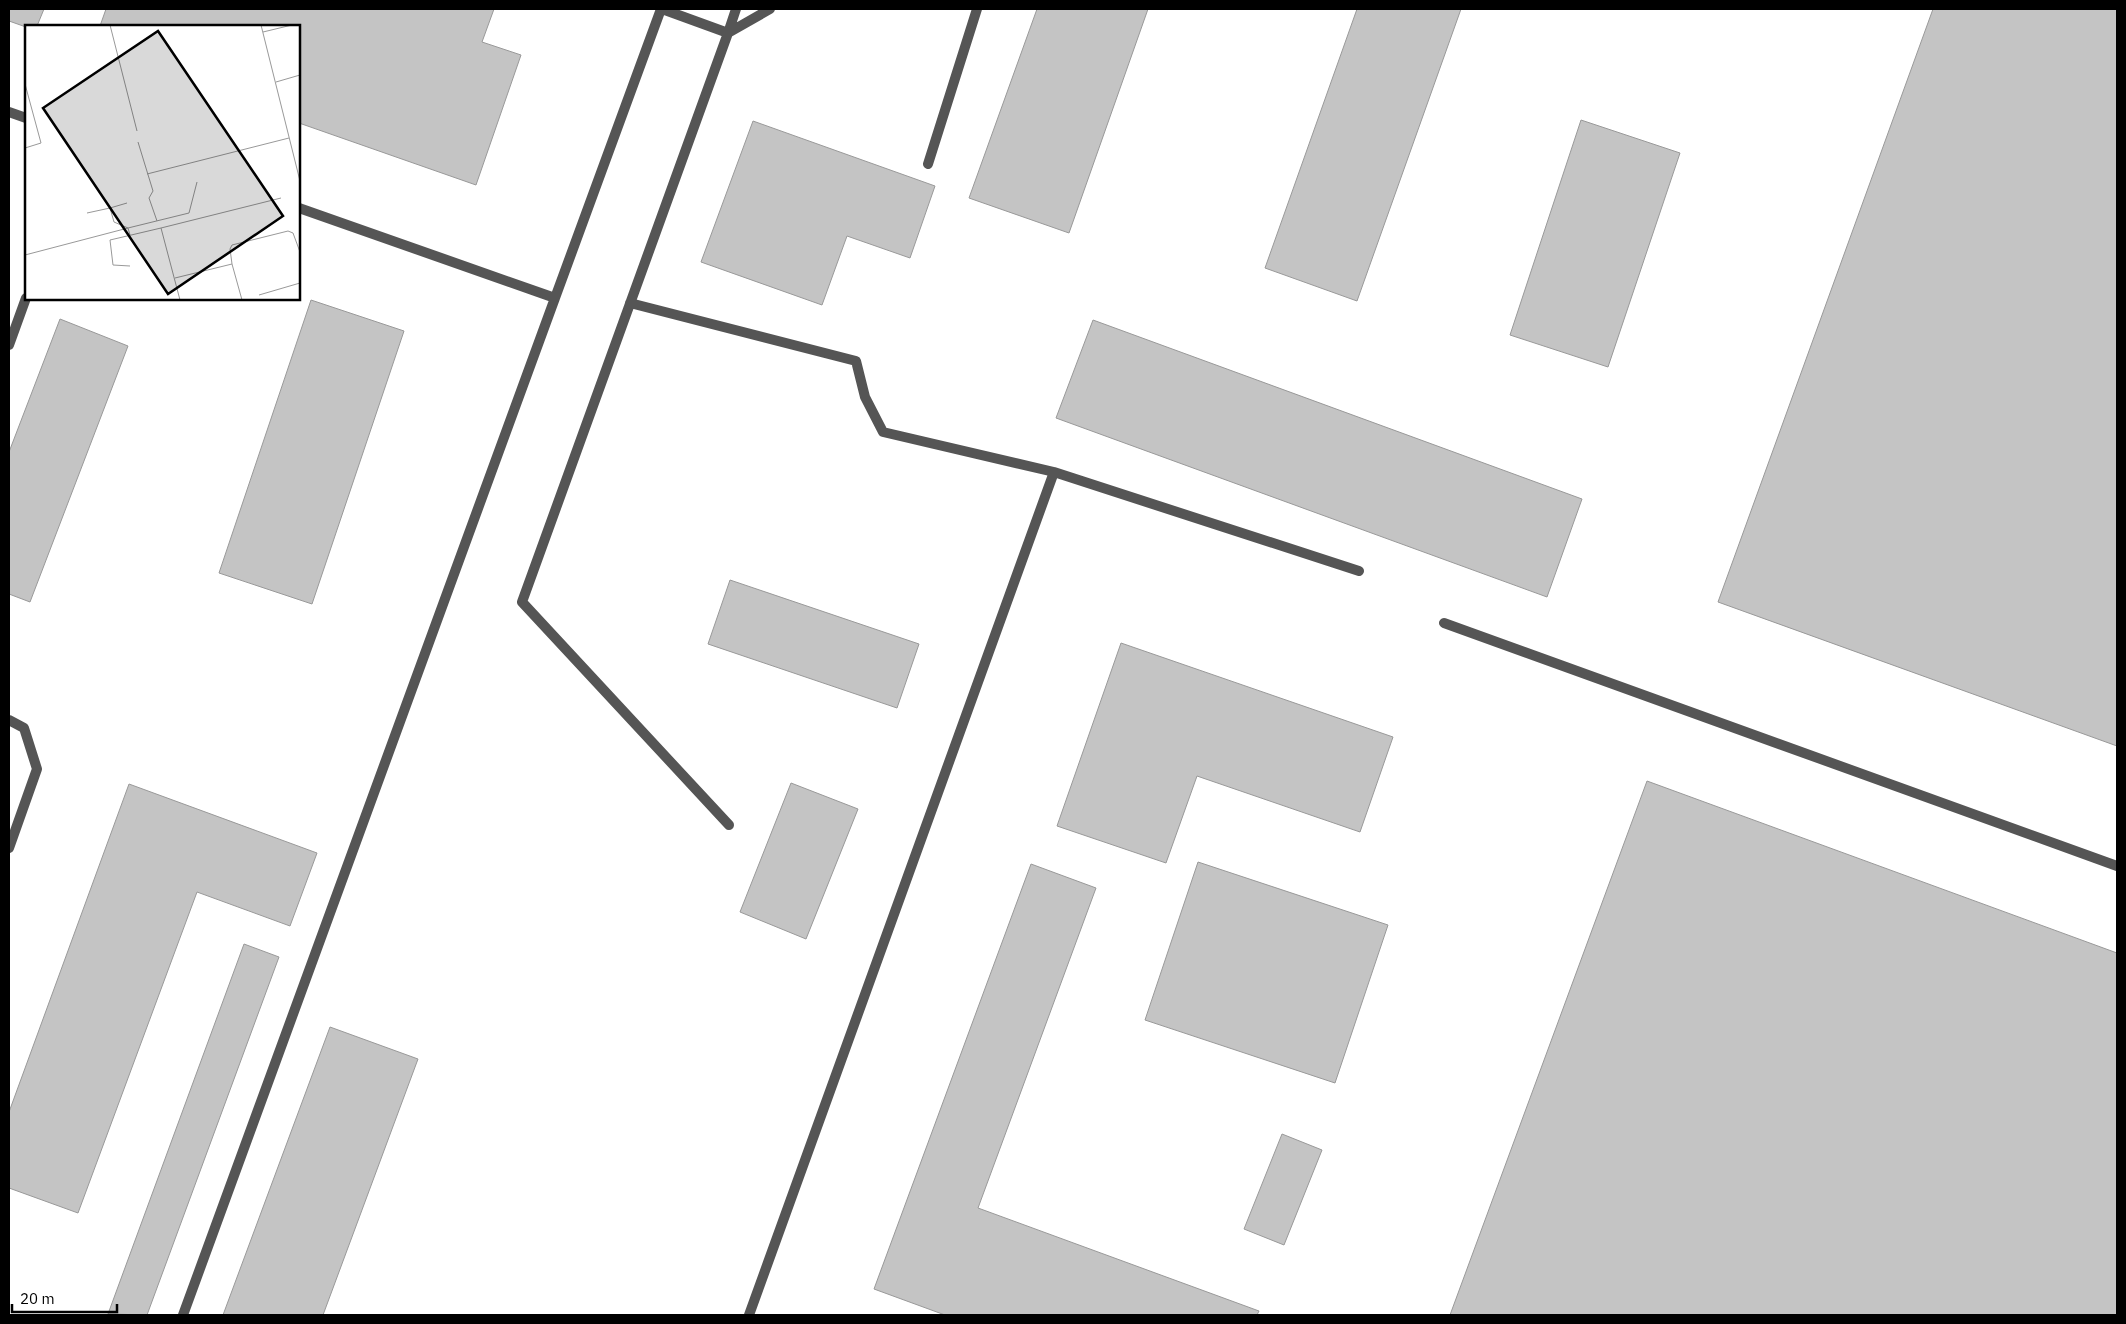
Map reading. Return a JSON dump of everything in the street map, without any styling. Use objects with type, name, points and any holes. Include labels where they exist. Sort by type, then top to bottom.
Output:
[{"type":"lane","points":[[183,1315],[662,9],[728,33],[770,9]]},
{"type":"lane","points":[[729,825],[522,602],[736,9]]},
{"type":"lane","points":[[928,164],[977,9]]},
{"type":"lane","points":[[9,112],[25,118]]},
{"type":"lane","points":[[300,208],[556,298]]},
{"type":"lane","points":[[9,345],[25,300]]},
{"type":"lane","points":[[630,303],[856,361],[865,397],[883,432],[1054,472],[1359,571]]},
{"type":"lane","points":[[749,1315],[1054,472]]},
{"type":"lane","points":[[1444,623],[2117,866]]},
{"type":"lane","points":[[9,720],[24,728],[37,769],[9,848]]},
{"type":"building","points":[[9,9],[44,9],[37,25],[25,25],[25,27],[9,21]]},
{"type":"building","points":[[106,9],[494,9],[482,42],[521,55],[476,185],[300,123],[300,25],[100,25]]},
{"type":"building","points":[[1037,9],[1148,9],[1069,233],[969,198]]},
{"type":"building","points":[[1357,9],[1461,9],[1357,301],[1265,268]]},
{"type":"building","points":[[1933,9],[2117,9],[2117,746],[1718,602]]},
{"type":"building","points":[[1581,120],[1680,153],[1608,367],[1510,335]]},
{"type":"building","points":[[753,121],[935,186],[910,258],[847,236],[822,305],[701,262]]},
{"type":"building","points":[[311,300],[404,331],[312,604],[219,573]]},
{"type":"building","points":[[60,319],[128,346],[30,602],[9,594],[9,452]]},
{"type":"building","points":[[1093,320],[1582,499],[1547,597],[1056,418]]},
{"type":"building","points":[[730,580],[919,644],[897,708],[708,644]]},
{"type":"building","points":[[1121,643],[1393,737],[1360,832],[1197,776],[1166,863],[1057,826]]},
{"type":"building","points":[[1647,781],[2117,953],[2117,1315],[1450,1315]]},
{"type":"building","points":[[791,783],[858,809],[806,939],[740,912]]},
{"type":"building","points":[[129,784],[317,853],[290,926],[197,892],[78,1213],[9,1188],[9,1112]]},
{"type":"building","points":[[1198,862],[1388,925],[1335,1083],[1145,1020]]},
{"type":"building","points":[[1031,864],[1096,888],[978,1208],[1259,1311],[1257,1315],[945,1315],[874,1289]]},
{"type":"building","points":[[244,944],[279,957],[147,1315],[108,1314]]},
{"type":"building","points":[[330,1027],[418,1059],[323,1315],[223,1315]]},
{"type":"building","points":[[1282,1134],[1322,1150],[1284,1245],[1244,1229]]}]
